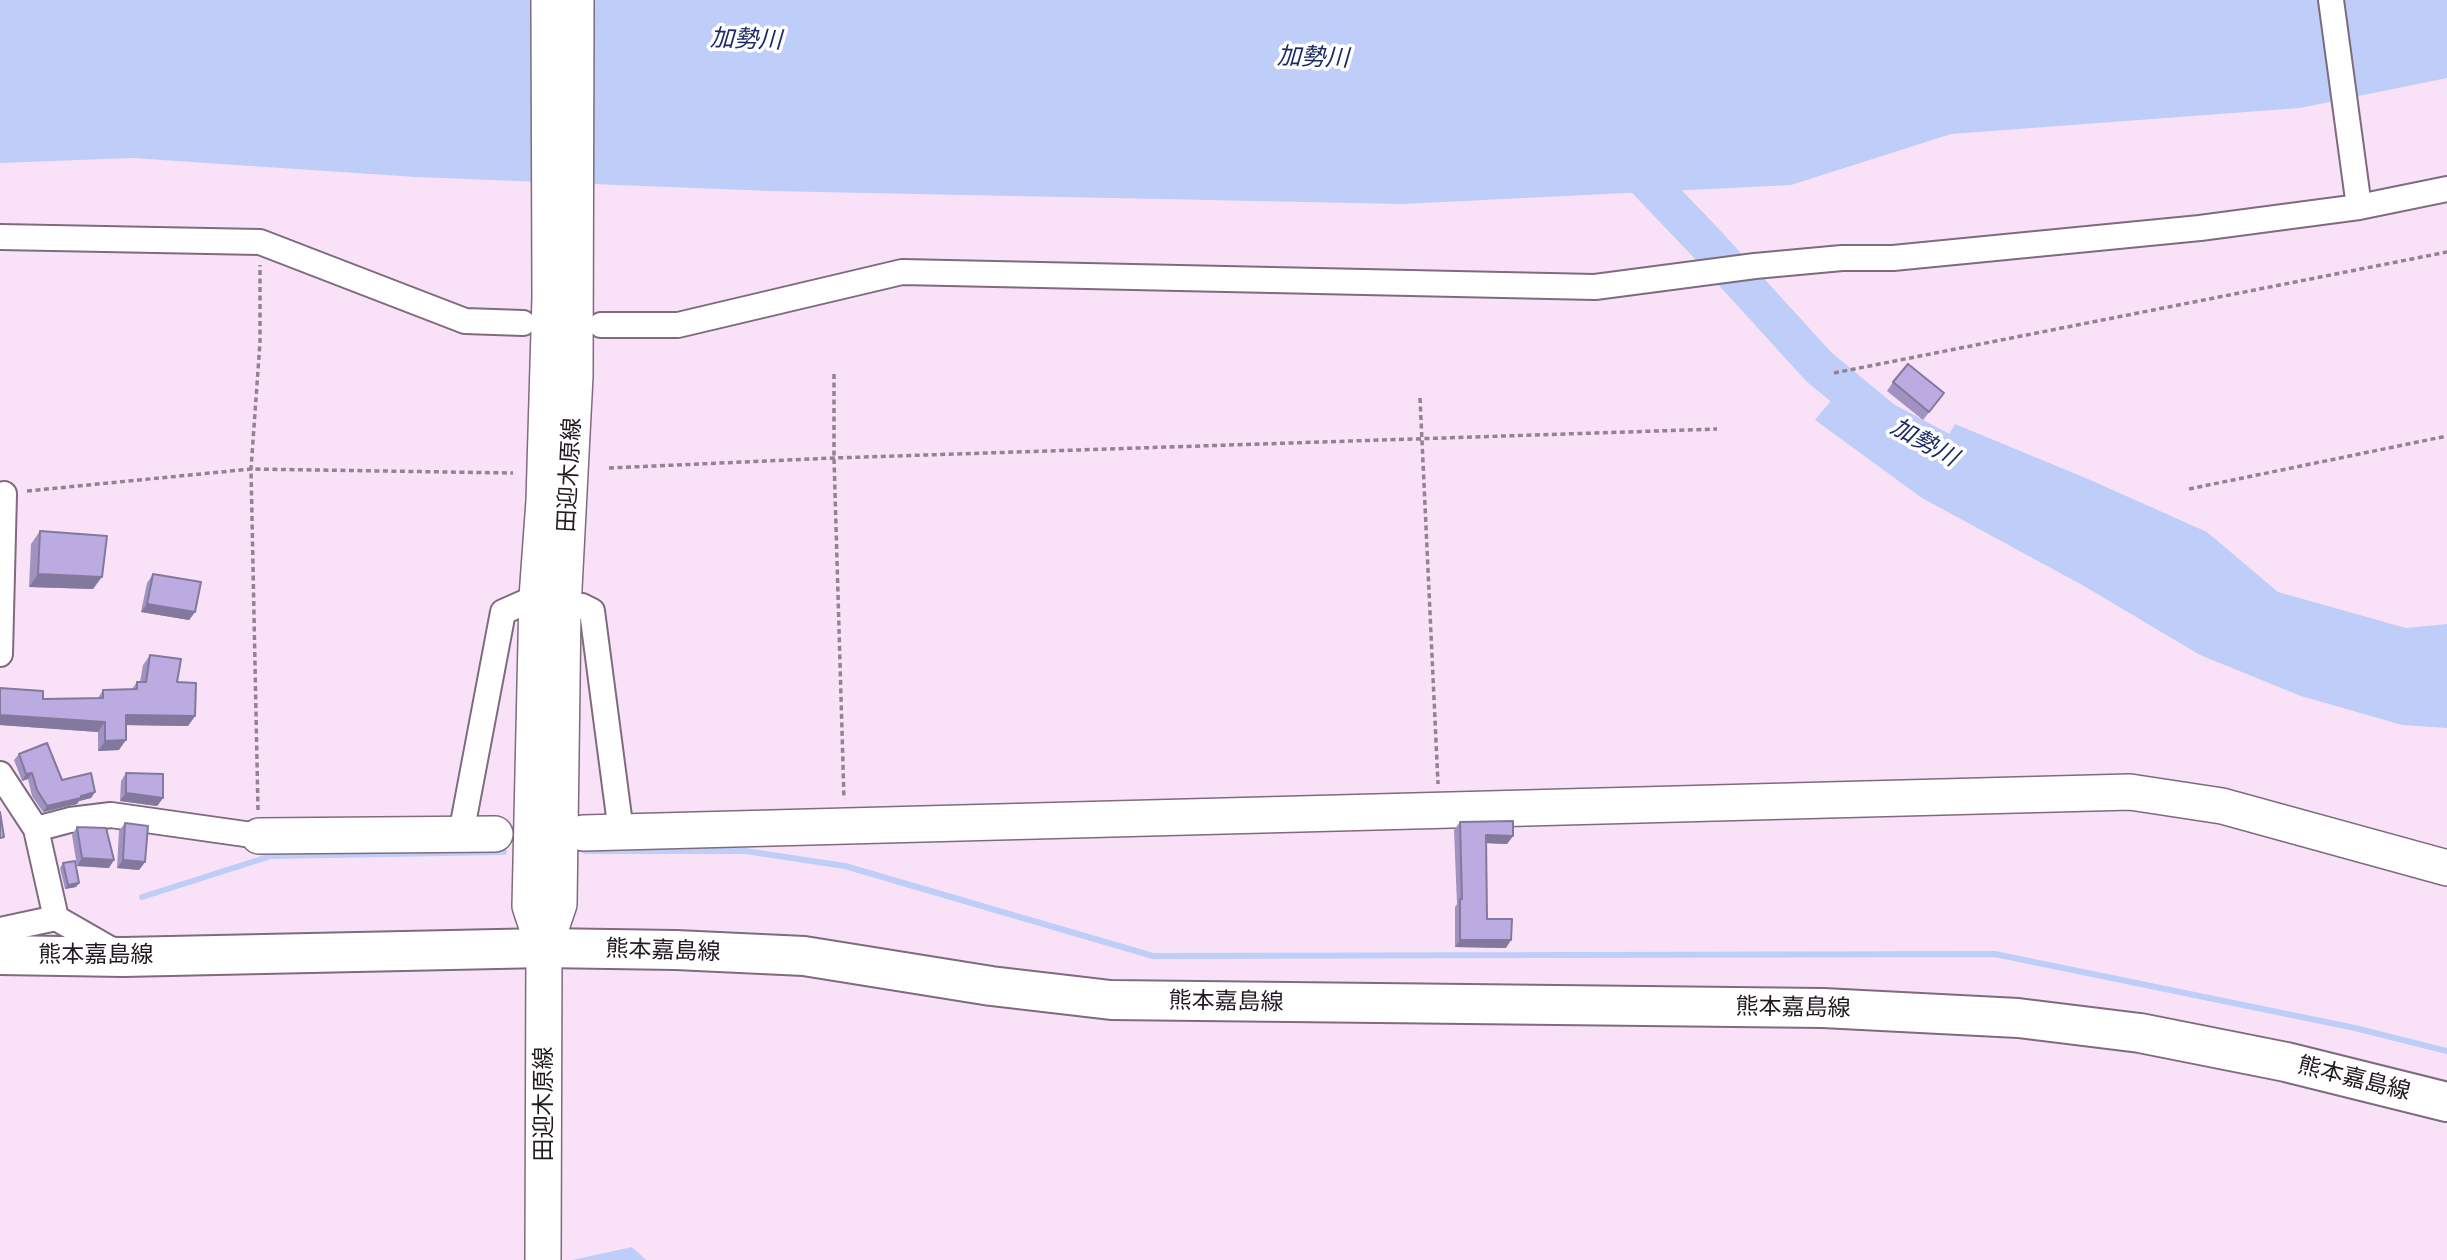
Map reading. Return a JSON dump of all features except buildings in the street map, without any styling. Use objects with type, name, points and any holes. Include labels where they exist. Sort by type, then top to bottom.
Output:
[{"type":"main road","name":"熊本嘉島線","points":[[0,955],[123,957],[544,948],[676,950],[804,956],[991,986],[1111,1000],[1823,1008],[2018,1018],[2140,1033],[2286,1062],[2447,1102]]},
{"type":"street","name":"田迎木原線","points":[[543,1260],[544,948],[559,904],[550,603],[575,376],[563,269],[550,0]]},
{"type":"street","name":"田迎木原線","points":[[563,269],[576,0]]},
{"type":"street","points":[[2331,0],[2359,207]]},
{"type":"street","points":[[601,325],[678,325],[902,272],[1595,287],[1755,265],[1921,255],[2200,228],[2359,207],[2447,189]]},
{"type":"street","points":[[0,237],[260,242],[466,321],[523,323]]},
{"type":"street","points":[[0,654],[4,494]]},
{"type":"street","points":[[461,834],[503,612],[550,603],[582,606],[592,611],[621,832]]},
{"type":"street","points":[[0,774],[36,828],[56,918]]},
{"type":"street","points":[[583,833],[2130,792],[2222,806],[2447,869]]},
{"type":"street","points":[[36,828],[111,815],[259,836],[495,834]]},
{"type":"street","points":[[0,930],[56,918],[123,957]]},
{"type":"path","points":[[259,836],[251,469],[260,342],[260,242]]},
{"type":"path","points":[[1834,373],[2447,252]]},
{"type":"path","points":[[834,374],[845,827]]},
{"type":"path","points":[[1420,398],[1439,810]]},
{"type":"path","points":[[609,468],[1717,429]]},
{"type":"path","points":[[2189,489],[2447,436]]},
{"type":"path","points":[[4,494],[251,469],[513,472]]},
{"type":"water","points":[[0,0],[2447,0],[2447,78],[2300,108],[1951,134],[1791,185],[1402,204],[770,191],[416,177],[132,158],[0,163]]},
{"type":"water","points":[[1840,390],[1919,454],[1938,454],[1955,424],[2207,532],[2278,592],[2406,628],[2447,624],[2447,728],[2402,725],[2301,696],[2200,655],[2084,586],[1922,498],[1815,420]]},
{"type":"water","points":[[632,1247],[646,1260],[572,1260]]},
{"type":"waterway","name":"加勢川","points":[[1622,155],[1819,367],[1883,420],[1986,475]]},
{"type":"waterway","points":[[585,851],[745,851],[845,866],[1153,956],[1995,954],[2355,1028],[2447,1051]]},
{"type":"waterway","points":[[142,897],[271,856],[504,852]]}]
